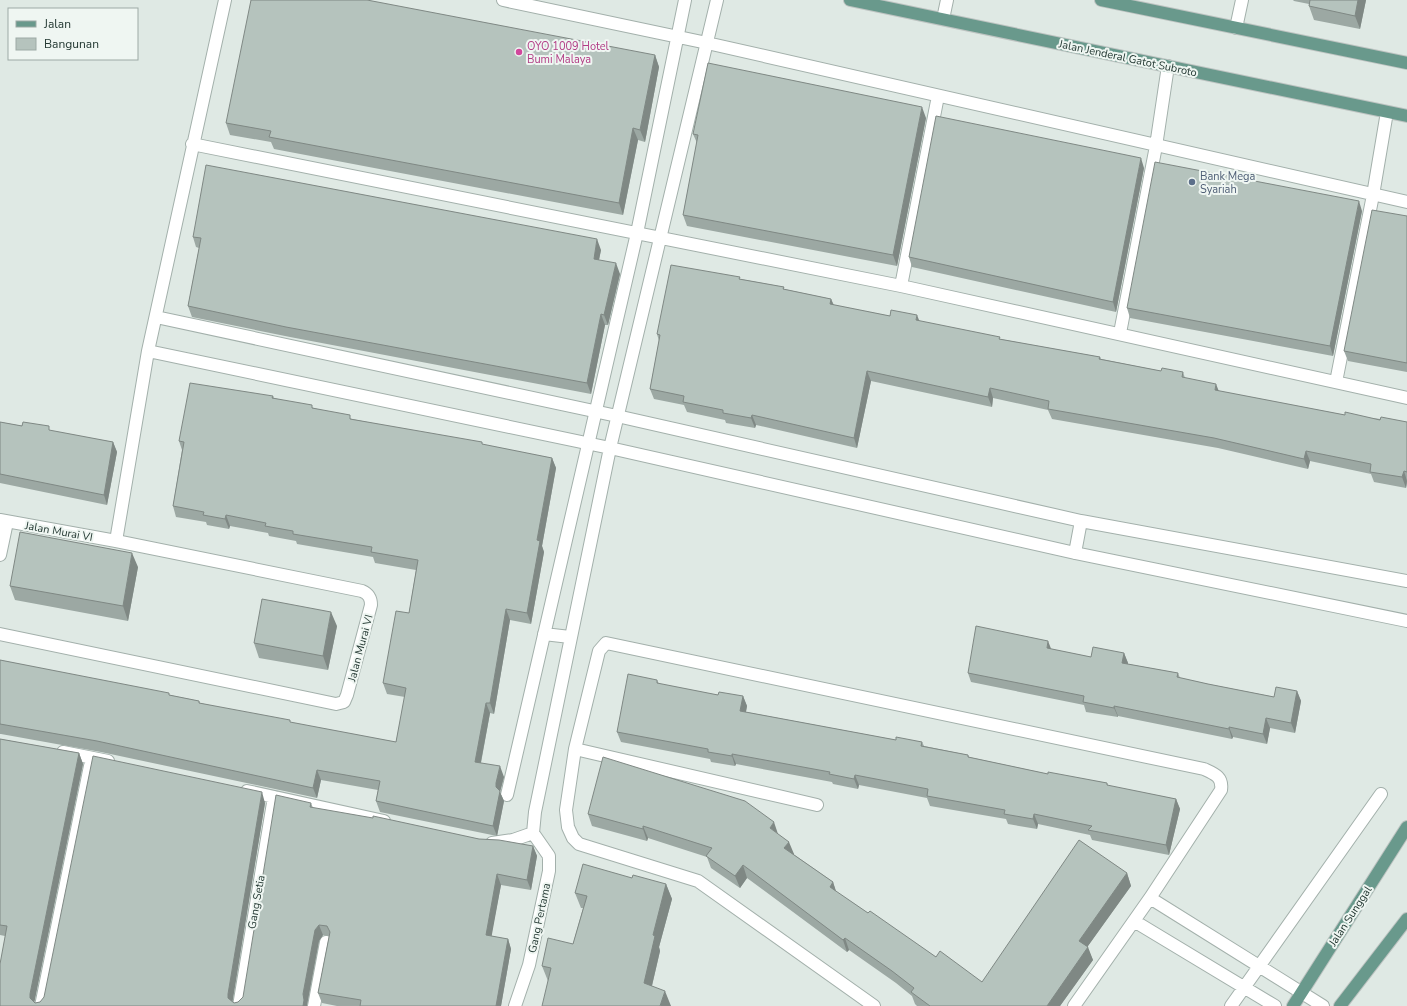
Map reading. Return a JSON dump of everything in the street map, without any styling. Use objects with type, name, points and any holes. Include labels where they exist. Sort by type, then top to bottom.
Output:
[{"type":"main road","name":"Jalan Jenderal Gatot Subroto","points":[[850,0],[1407,116]]},
{"type":"main road","points":[[1101,0],[1407,63]]},
{"type":"main road","name":"Jalan Sunggal","points":[[1293,1006],[1407,827]]},
{"type":"main road","points":[[1340,1006],[1407,919]]},
{"type":"street","points":[[116,541],[148,351],[192,144],[225,0]]},
{"type":"street","points":[[503,0],[677,38],[707,43],[1407,202]]},
{"type":"street","points":[[506,795],[637,233],[685,0]]},
{"type":"street","points":[[484,842],[498,844],[533,833],[535,812],[570,637],[617,416],[717,0]]},
{"type":"street","points":[[943,19],[947,0]]},
{"type":"street","points":[[1236,28],[1242,0]]},
{"type":"street","points":[[1120,333],[1156,146],[1168,66]]},
{"type":"street","points":[[901,286],[938,96]]},
{"type":"street","points":[[1336,382],[1373,195],[1387,112]]},
{"type":"street","points":[[192,144],[637,233],[660,239],[901,286],[1120,333],[1407,398]]},
{"type":"street","points":[[156,317],[617,416],[1081,521],[1407,581]]},
{"type":"street","points":[[148,351],[610,448],[1075,553],[1407,621]]},
{"type":"street","points":[[0,555],[4,521]]},
{"type":"street","name":"Jalan Murai VI","points":[[0,634],[336,704],[344,702],[371,606],[371,599],[367,593],[116,541],[4,521]]},
{"type":"street","points":[[1075,553],[1081,521]]},
{"type":"street","points":[[544,634],[570,637]]},
{"type":"street","points":[[874,1006],[698,881],[579,844],[573,838],[568,828],[566,810],[575,749],[599,651],[606,643],[1211,772],[1220,780],[1221,790],[1150,898],[1074,1006]]},
{"type":"street","points":[[575,749],[817,804]]},
{"type":"street","points":[[54,751],[122,764]]},
{"type":"street","points":[[41,1006],[90,766]]},
{"type":"street","points":[[236,789],[398,824]]},
{"type":"street","points":[[1231,1006],[1381,794]]},
{"type":"street","name":"Gang Setia","points":[[239,1006],[274,797]]},
{"type":"street","name":"Gang Pertama","points":[[516,1006],[529,965],[548,871],[549,856],[533,833]]},
{"type":"street","points":[[1150,898],[1323,1006]]},
{"type":"street","points":[[1134,920],[1275,1006]]},
{"type":"street","points":[[314,1006],[326,942]]},
{"type":"building","points":[[251,0],[367,0],[655,55],[640,130],[633,128],[619,203],[269,137],[271,131],[226,123]]},
{"type":"building","points":[[1310,0],[1358,0],[1355,16],[1309,6]]},
{"type":"building","points":[[708,63],[922,107],[893,255],[683,215],[698,135],[693,134]]},
{"type":"building","points":[[936,116],[1141,158],[1113,302],[909,257]]},
{"type":"building","points":[[1155,162],[1359,201],[1330,346],[1127,308]]},
{"type":"building","points":[[206,165],[597,239],[594,259],[616,263],[604,315],[601,314],[587,383],[286,327],[188,306],[201,238],[193,237]]},
{"type":"building","points":[[1372,210],[1407,216],[1407,363],[1344,351]]},
{"type":"building","points":[[671,265],[740,277],[739,279],[784,287],[783,289],[831,299],[830,304],[890,316],[891,310],[917,315],[916,320],[1000,337],[999,339],[1100,357],[1099,359],[1161,371],[1162,368],[1183,372],[1182,377],[1216,384],[1215,390],[1345,415],[1345,412],[1380,420],[1381,417],[1407,422],[1407,472],[1404,471],[1402,477],[1370,472],[1371,464],[1306,451],[1304,459],[1214,438],[1048,409],[1049,401],[990,388],[988,397],[867,371],[854,438],[752,415],[751,418],[723,413],[723,410],[683,402],[684,396],[650,389],[660,335],[657,334]]},
{"type":"building","points":[[190,383],[273,396],[272,398],[312,405],[312,408],[350,415],[350,419],[482,442],[482,444],[552,458],[537,540],[540,541],[527,613],[506,609],[490,703],[486,703],[475,762],[500,766],[496,787],[500,791],[493,826],[376,801],[380,781],[317,770],[313,788],[97,741],[0,724],[0,660],[169,693],[169,695],[199,701],[199,703],[396,742],[406,688],[383,683],[396,611],[409,613],[418,560],[371,552],[372,547],[293,534],[293,531],[265,526],[266,523],[226,515],[225,519],[203,515],[204,512],[173,506],[184,442],[179,441]]},
{"type":"building","points":[[0,422],[22,426],[23,422],[49,426],[49,430],[113,442],[104,495],[0,474]]},
{"type":"building","points":[[20,532],[132,553],[123,606],[10,586]]},
{"type":"building","points":[[262,599],[331,612],[323,656],[254,643]]},
{"type":"building","points":[[976,626],[1048,641],[1047,648],[1091,657],[1093,647],[1124,653],[1122,663],[1178,673],[1177,677],[1208,684],[1274,697],[1276,687],[1297,691],[1291,723],[1266,718],[1263,734],[1229,727],[1229,729],[1114,706],[1114,708],[1083,702],[1084,696],[968,673]]},
{"type":"building","points":[[628,674],[657,680],[657,683],[718,695],[719,692],[743,696],[740,711],[896,740],[896,737],[922,742],[921,746],[968,755],[968,757],[1048,774],[1048,772],[1107,783],[1107,785],[1176,799],[1166,845],[1088,830],[1092,826],[1034,814],[1033,819],[1004,814],[1005,810],[927,796],[928,789],[855,775],[854,779],[829,774],[830,772],[732,754],[732,756],[708,752],[708,749],[617,732]]},
{"type":"building","points":[[0,739],[79,753],[30,994],[30,998],[35,1003],[40,1002],[44,997],[93,756],[262,792],[228,994],[228,998],[234,1003],[238,1002],[243,997],[276,795],[311,803],[310,807],[373,818],[373,816],[479,839],[499,840],[533,846],[527,880],[497,874],[486,935],[508,939],[496,1006],[360,1006],[361,1000],[318,993],[330,932],[327,926],[319,925],[315,930],[303,994],[303,1006],[0,1006],[0,964],[7,926],[0,925]]},
{"type":"building","points":[[603,757],[745,801],[774,822],[770,828],[789,842],[784,848],[833,882],[830,887],[868,913],[870,911],[936,957],[940,951],[982,982],[1079,840],[1127,873],[1079,941],[1088,947],[1047,1006],[930,1006],[911,992],[914,988],[892,971],[845,938],[843,940],[743,865],[735,876],[706,856],[712,848],[643,826],[643,829],[588,814]]},
{"type":"building","points":[[583,864],[632,878],[633,875],[666,884],[653,935],[655,936],[644,983],[665,991],[660,1006],[542,1006],[551,968],[542,966],[548,938],[573,944],[587,896],[575,893]]},
{"type":"place","name":"OYO 1009 Hotel Bumi Malaya","points":[[519,52]]},
{"type":"place","name":"Bank Mega Syariah","points":[[1192,182]]}]
